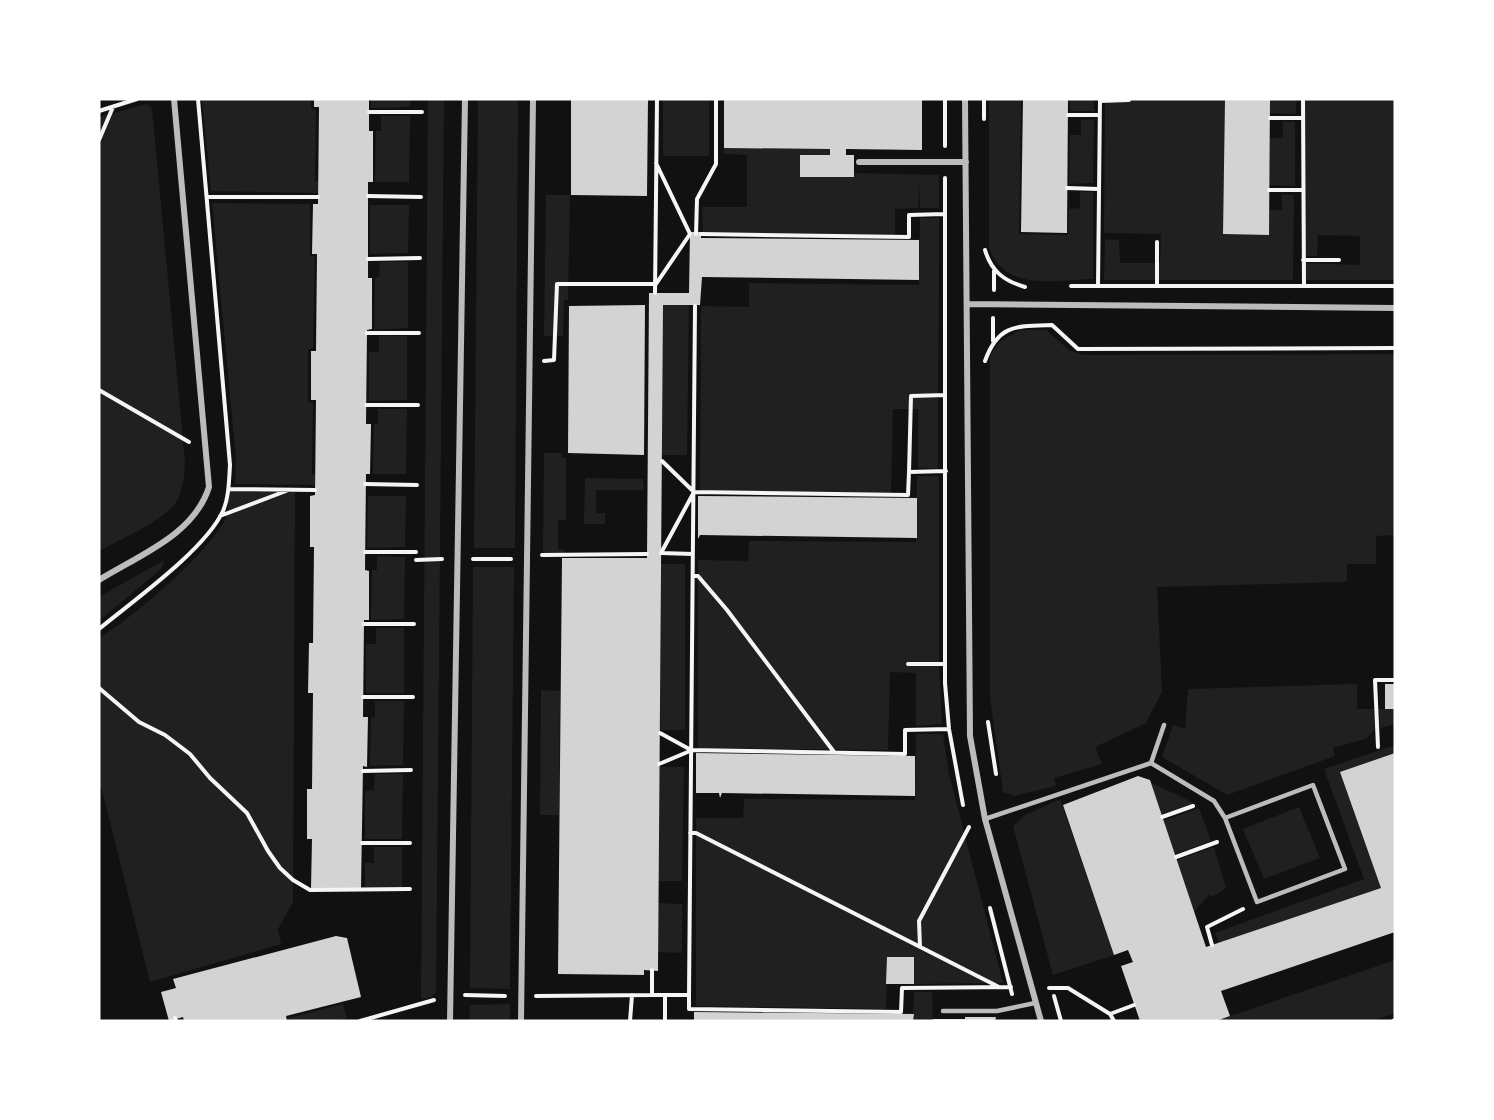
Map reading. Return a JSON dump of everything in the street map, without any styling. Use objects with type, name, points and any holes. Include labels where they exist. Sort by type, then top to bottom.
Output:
[{"type":"street","points":[[99,580],[186,527],[204,504],[209,487],[174,99]]},
{"type":"street","points":[[450,1021],[465,99]]},
{"type":"street","points":[[521,1021],[533,99]]},
{"type":"street","points":[[966,99],[970,736],[986,819],[1041,1021]]},
{"type":"street","points":[[859,162],[966,162]]},
{"type":"street","points":[[969,304],[1395,308]]},
{"type":"lane","points":[[1151,763],[1164,725]]},
{"type":"lane","points":[[986,819],[1151,763],[1211,799],[1225,818],[1257,902],[1345,869],[1313,784],[1225,818]]},
{"type":"lane","points":[[943,1011],[997,1011],[1035,1003]]},
{"type":"path","points":[[99,111],[137,99]]},
{"type":"path","points":[[656,293],[657,99]]},
{"type":"path","points":[[716,99],[716,164],[697,199],[699,234],[909,237],[909,215],[944,214]]},
{"type":"path","points":[[984,99],[984,121]]},
{"type":"path","points":[[1303,99],[1304,286]]},
{"type":"path","points":[[1098,286],[1100,100],[1129,100]]},
{"type":"path","points":[[99,140],[113,107]]},
{"type":"path","points":[[369,112],[422,112]]},
{"type":"path","points":[[1068,115],[1100,116]]},
{"type":"path","points":[[1270,118],[1303,118]]},
{"type":"path","points":[[656,163],[690,234],[656,284]]},
{"type":"path","points":[[1067,188],[1099,189]]},
{"type":"path","points":[[1269,190],[1304,190]]},
{"type":"path","points":[[368,196],[421,197]]},
{"type":"path","points":[[207,197],[318,197]]},
{"type":"path","points":[[985,241],[985,251],[994,270],[1007,281],[1024,286],[1034,286]]},
{"type":"path","points":[[1157,243],[1157,286]]},
{"type":"path","points":[[368,259],[420,258]]},
{"type":"path","points":[[1303,260],[1339,260]]},
{"type":"path","points":[[554,360],[557,284],[656,284]]},
{"type":"path","points":[[1066,286],[1395,286]]},
{"type":"path","points":[[695,306],[688,1009],[901,1012],[902,988],[914,988]]},
{"type":"path","points":[[985,372],[985,360],[993,341],[1016,326],[1052,325],[1078,349],[1395,348]]},
{"type":"path","points":[[367,333],[419,333]]},
{"type":"path","points":[[99,390],[190,442]]},
{"type":"path","points":[[662,460],[694,492],[908,495],[910,396],[945,395]]},
{"type":"path","points":[[366,405],[418,405]]},
{"type":"path","points":[[909,472],[946,471]]},
{"type":"path","points":[[365,484],[417,485]]},
{"type":"path","points":[[229,489],[315,490]]},
{"type":"path","points":[[219,516],[290,489]]},
{"type":"path","points":[[693,554],[661,554],[694,492]]},
{"type":"path","points":[[365,552],[416,552]]},
{"type":"path","points":[[416,560],[526,560],[546,554],[647,554]]},
{"type":"path","points":[[693,576],[698,576],[727,610],[834,752]]},
{"type":"path","points":[[364,624],[414,624]]},
{"type":"path","points":[[908,664],[945,663]]},
{"type":"path","points":[[1378,747],[1375,680],[1395,680]]},
{"type":"path","points":[[99,688],[139,722],[165,735],[190,754],[210,778],[248,813],[268,851],[280,868],[293,880],[310,890],[410,889]]},
{"type":"path","points":[[363,697],[413,697]]},
{"type":"path","points":[[987,711],[997,779]]},
{"type":"path","points":[[659,764],[691,750],[905,754],[905,730],[949,729]]},
{"type":"path","points":[[660,733],[691,750]]},
{"type":"path","points":[[363,771],[411,770]]},
{"type":"path","points":[[1162,817],[1211,799]]},
{"type":"path","points":[[920,947],[919,921],[969,827]]},
{"type":"path","points":[[690,833],[696,833],[999,987]]},
{"type":"path","points":[[1176,857],[1232,837]]},
{"type":"path","points":[[362,843],[410,843]]},
{"type":"path","points":[[1212,945],[1207,927],[1257,902]]},
{"type":"path","points":[[652,970],[652,995],[689,995]]},
{"type":"path","points":[[1048,977],[1061,1021]]},
{"type":"path","points":[[630,1021],[632,995]]},
{"type":"path","points":[[665,995],[665,1021]]},
{"type":"path","points":[[1110,1014],[1134,1005]]},
{"type":"shaded area","points":[[202,99],[311,99],[311,109],[316,110],[315,181],[318,181],[318,193],[211,191]]},
{"type":"shaded area","points":[[371,99],[410,99],[410,107],[371,108]]},
{"type":"shaded area","points":[[428,99],[444,99],[436,992],[431,997],[421,999]]},
{"type":"shaded area","points":[[478,99],[518,99],[515,548],[474,548]]},
{"type":"shaded area","points":[[989,99],[1021,99],[1019,234],[1068,235],[1069,209],[1080,208],[1080,192],[1093,192],[1093,279],[1032,280],[1007,272],[996,262],[989,248]]},
{"type":"shaded area","points":[[1070,99],[1094,99],[1094,111],[1070,111]]},
{"type":"shaded area","points":[[1105,99],[1225,99],[1223,234],[1269,235],[1269,210],[1282,210],[1282,195],[1294,195],[1293,280],[1104,280],[1105,239],[1119,240],[1120,263],[1160,263],[1161,234],[1104,233]]},
{"type":"shaded area","points":[[1270,99],[1296,99],[1296,114],[1270,113]]},
{"type":"shaded area","points":[[1305,99],[1395,99],[1395,280],[1304,280],[1304,263],[1360,265],[1360,236],[1318,235],[1317,256],[1304,256]]},
{"type":"shaded area","points":[[663,100],[709,100],[709,156],[663,156]]},
{"type":"shaded area","points":[[147,104],[152,108],[185,462],[184,476],[178,499],[172,507],[154,522],[99,551],[99,117]]},
{"type":"shaded area","points":[[381,116],[410,116],[409,182],[375,182],[376,131],[381,131]]},
{"type":"shaded area","points":[[1094,119],[1093,183],[1069,184],[1070,135],[1081,135],[1081,120]]},
{"type":"shaded area","points":[[1283,122],[1295,122],[1295,186],[1269,185],[1270,138],[1283,138]]},
{"type":"shaded area","points":[[724,148],[830,149],[830,155],[800,155],[800,177],[854,177],[855,173],[939,175],[939,208],[920,208],[919,183],[918,208],[895,209],[895,235],[703,232],[702,207],[747,207],[747,155],[724,154]]},
{"type":"shaded area","points":[[546,195],[570,195],[568,300],[564,300],[563,336],[544,336]]},
{"type":"shaded area","points":[[212,203],[310,204],[310,256],[315,256],[313,348],[308,349],[308,402],[313,403],[312,474],[315,474],[315,485],[235,484],[236,460]]},
{"type":"shaded area","points":[[370,205],[409,205],[408,253],[370,254]]},
{"type":"shaded area","points":[[920,218],[939,218],[938,468],[918,468],[918,409],[893,409],[891,493],[700,491],[701,306],[749,307],[749,283],[919,285]]},
{"type":"shaded area","points":[[380,262],[408,262],[408,328],[374,330],[375,278],[379,277]]},
{"type":"shaded area","points":[[663,305],[689,305],[687,455],[661,455]]},
{"type":"shaded area","points":[[1020,330],[1046,330],[1070,351],[1084,355],[1395,354],[1395,535],[1376,536],[1376,564],[1347,564],[1347,581],[1343,582],[1157,587],[1162,692],[1146,723],[1095,747],[1102,764],[1054,778],[1056,786],[1014,796],[1003,792],[990,697],[990,356],[999,342]]},
{"type":"shaded area","points":[[379,336],[407,336],[407,400],[369,401],[369,352],[379,352]]},
{"type":"shaded area","points":[[378,409],[407,409],[406,474],[373,474],[374,424],[378,424]]},
{"type":"shaded area","points":[[544,453],[562,453],[562,458],[566,458],[566,520],[558,520],[558,549],[565,550],[565,555],[543,554]]},
{"type":"shaded area","points":[[917,476],[939,476],[939,666],[942,724],[916,726],[916,673],[890,672],[888,750],[698,748],[698,560],[748,561],[749,541],[916,542]]},
{"type":"shaded area","points":[[585,478],[643,479],[644,490],[596,490],[596,513],[605,513],[605,524],[584,524]]},
{"type":"shaded area","points":[[229,489],[295,489],[293,902],[278,929],[281,944],[150,982],[101,787],[99,787],[99,638],[151,599],[208,543],[228,512]]},
{"type":"shaded area","points":[[368,496],[406,496],[405,547],[367,548]]},
{"type":"shaded area","points":[[377,556],[405,557],[404,619],[371,620],[372,570],[377,570]]},
{"type":"shaded area","points":[[164,560],[162,568],[99,621],[99,597]]},
{"type":"shaded area","points":[[661,564],[685,564],[685,730],[660,730]]},
{"type":"shaded area","points":[[473,567],[514,567],[510,989],[470,988]]},
{"type":"shaded area","points":[[376,628],[404,628],[404,693],[366,693],[366,644],[376,644]]},
{"type":"shaded area","points":[[1357,684],[1357,709],[1373,709],[1375,729],[1366,739],[1333,748],[1335,756],[1227,795],[1162,757],[1173,725],[1185,729],[1188,689]]},
{"type":"shaded area","points":[[541,690],[560,691],[559,815],[540,815]]},
{"type":"shaded area","points":[[375,701],[404,701],[403,765],[370,766],[371,717],[375,717]]},
{"type":"shaded area","points":[[1379,709],[1395,709],[1395,724],[1380,728]]},
{"type":"shaded area","points":[[916,734],[943,734],[949,774],[1003,983],[914,984],[914,957],[888,957],[886,1009],[696,1006],[696,818],[743,818],[744,799],[915,800]]},
{"type":"shaded area","points":[[1395,745],[1395,753],[1340,772],[1381,888],[1219,943],[1215,933],[1364,879],[1324,769]]},
{"type":"shaded area","points":[[659,767],[684,767],[682,881],[658,881]]},
{"type":"shaded area","points":[[375,774],[403,774],[402,839],[365,839],[365,791],[374,790]]},
{"type":"shaded area","points":[[1150,782],[1194,803],[1161,814]]},
{"type":"shaded area","points":[[1060,799],[1114,955],[1053,975],[1013,826],[1025,815]]},
{"type":"shaded area","points":[[1299,807],[1320,858],[1264,879],[1243,829]]},
{"type":"shaded area","points":[[1199,808],[1211,841],[1175,854],[1163,821]]},
{"type":"shaded area","points":[[374,847],[402,847],[402,889],[365,889],[365,863],[374,863]]},
{"type":"shaded area","points":[[1214,847],[1226,888],[1212,897],[1209,895],[1194,912],[1177,860]]},
{"type":"shaded area","points":[[658,903],[682,904],[682,953],[658,952]]},
{"type":"shaded area","points":[[1395,960],[1395,1013],[1372,1021],[1216,1021]]},
{"type":"shaded area","points":[[914,992],[932,992],[933,1021],[913,1021]]},
{"type":"shaded area","points":[[343,1004],[347,1018],[336,1021],[290,1021],[289,1018]]},
{"type":"shaded area","points":[[510,1004],[510,1021],[469,1021],[470,1005]]},
{"type":"building","points":[[314,99],[369,99],[369,131],[373,131],[373,182],[368,182],[368,278],[372,278],[372,329],[367,330],[366,424],[371,424],[370,474],[366,474],[365,570],[369,571],[369,620],[364,620],[363,717],[368,717],[367,767],[363,766],[361,888],[311,888],[312,839],[307,839],[307,789],[312,789],[313,693],[308,693],[309,643],[313,643],[314,547],[310,547],[310,496],[315,495],[316,400],[311,400],[311,351],[316,351],[317,254],[312,254],[313,204],[318,204],[319,107],[314,107]]},
{"type":"building","points":[[571,99],[648,99],[647,196],[571,195]]},
{"type":"building","points":[[724,99],[922,99],[922,150],[846,149],[846,155],[854,155],[854,177],[800,177],[800,155],[830,155],[830,149],[724,148]]},
{"type":"building","points":[[1023,99],[1068,99],[1067,233],[1021,232]]},
{"type":"building","points":[[1225,99],[1270,99],[1269,235],[1223,234]]},
{"type":"building","points":[[690,232],[701,232],[701,238],[919,240],[919,280],[702,277],[700,305],[663,305],[658,971],[644,970],[644,975],[558,974],[562,558],[647,558],[649,293],[689,293]]},
{"type":"building","points":[[645,305],[644,455],[568,453],[569,306]]},
{"type":"building","points":[[698,496],[917,498],[917,538],[700,535],[698,539]]},
{"type":"building","points":[[1385,684],[1395,684],[1395,709],[1385,709]]},
{"type":"building","points":[[696,753],[915,756],[915,796],[722,793],[720,798],[719,793],[696,793]]},
{"type":"building","points":[[1395,753],[1395,932],[1221,991],[1230,1016],[1216,1021],[1140,1021],[1121,966],[1133,962],[1128,950],[1114,955],[1063,805],[1138,776],[1150,780],[1206,947],[1381,888],[1340,772]]},
{"type":"building","points":[[336,936],[347,938],[361,997],[286,1016],[287,1021],[184,1021],[183,1017],[169,1021],[161,992],[176,988],[173,979]]},
{"type":"building","points":[[887,957],[914,957],[914,984],[886,984]]},
{"type":"building","points":[[694,1012],[914,1014],[913,1021],[694,1021]]},
{"type":"building","points":[[965,1017],[996,1017],[995,1021],[933,1021],[933,1019],[965,1019]]}]
